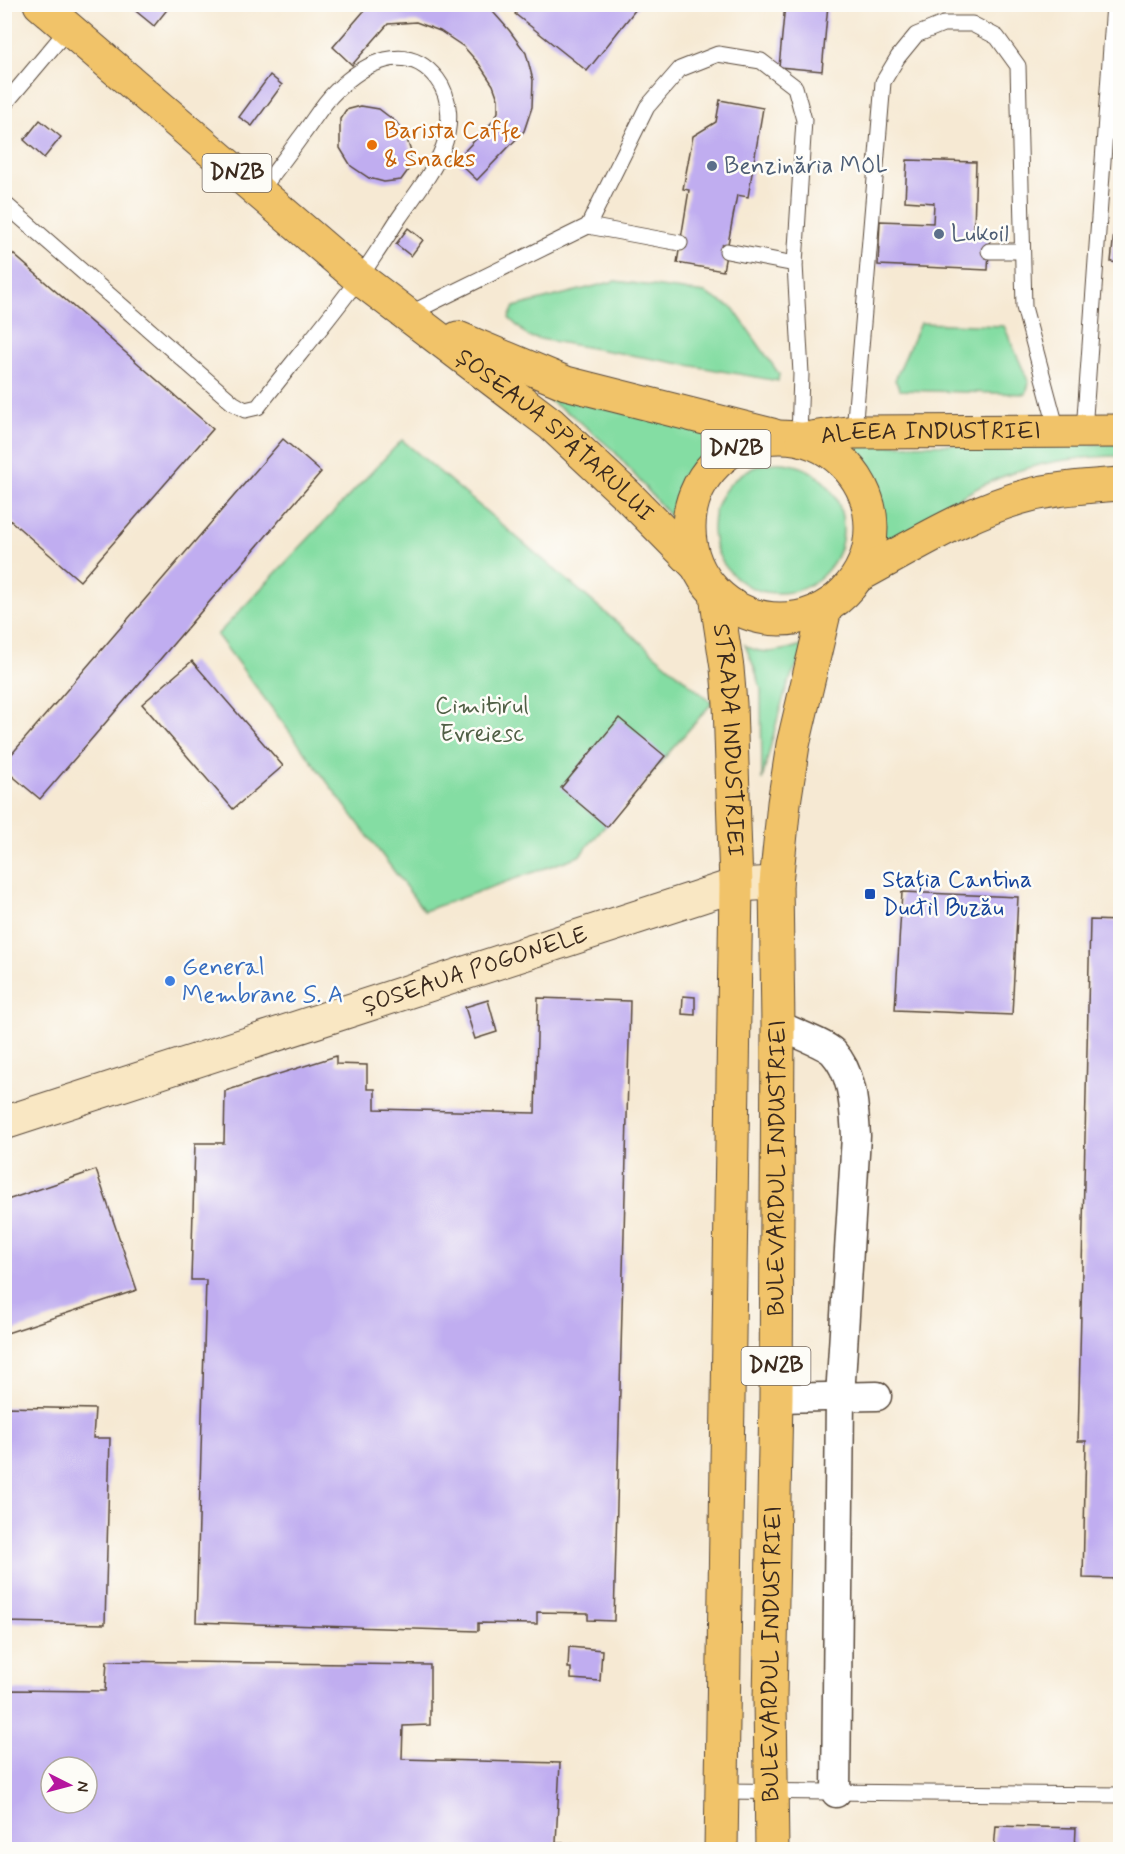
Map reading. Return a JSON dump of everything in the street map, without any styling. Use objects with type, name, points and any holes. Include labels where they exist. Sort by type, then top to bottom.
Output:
[{"type":"main road","name":"ȘOSEAUA SPĂTARULUI","points":[[40,4],[359,278],[551,424],[628,496],[695,564]]},
{"type":"main road","name":"ȘOSEAUA SPĂTARULUI","points":[[407,315],[566,383],[791,437],[826,448],[849,467],[864,492],[871,520],[869,549],[858,576],[844,595],[825,609],[797,619],[768,620],[740,611],[716,595],[704,581],[695,564],[688,537],[690,508],[701,481],[720,459],[744,444],[791,437]]},
{"type":"main road","points":[[1071,430],[1120,431]]},
{"type":"main road","name":"ALEEA INDUSTRIEI","points":[[791,437],[854,432],[1071,430]]},
{"type":"main road","points":[[858,576],[958,523],[999,505],[1033,494],[1083,486],[1120,484]]},
{"type":"main road","name":"STRADA INDUSTRIEI","points":[[716,595],[730,704],[736,885]]},
{"type":"main road","name":"STRADA INDUSTRIEI","points":[[776,883],[784,803],[793,745],[825,609]]},
{"type":"main road","name":"ȘOSEAUA POGONELE","points":[[4,1123],[736,885],[776,883]]},
{"type":"main road","name":"BULEVARDUL INDUSTRIEI","points":[[772,1850],[770,1699],[776,1398],[778,1025],[776,883]]},
{"type":"main road","name":"BULEVARDUL INDUSTRIEI","points":[[721,1850],[736,885]]},
{"type":"street","points":[[778,1025],[832,1051],[845,1072],[853,1095],[856,1136],[840,1397],[836,1793]]},
{"type":"street","points":[[776,1398],[877,1396]]},
{"type":"lane","points":[[1071,430],[1114,4]]},
{"type":"lane","points":[[854,432],[874,254],[883,82],[898,57],[916,36],[943,24],[972,24],[997,37],[1018,66],[1024,307],[1071,430]]},
{"type":"lane","points":[[4,105],[68,29]]},
{"type":"lane","points":[[407,315],[588,225],[647,107],[680,69],[718,54],[761,61],[795,87],[804,120],[795,264],[801,374],[791,437]]},
{"type":"lane","points":[[4,203],[233,404],[244,410],[258,407],[359,278],[425,180],[443,148],[448,125],[449,106],[445,92],[437,78],[410,59],[382,60],[362,69],[335,92],[259,193]]},
{"type":"lane","points":[[588,225],[680,243]]},
{"type":"lane","points":[[989,251],[1022,250]]},
{"type":"lane","points":[[726,251],[795,264]]},
{"type":"lane","points":[[722,1791],[1120,1795]]},
{"type":"green space","points":[[615,281],[705,293],[733,308],[779,374],[778,381],[529,337],[509,318],[514,307]]},
{"type":"green space","points":[[920,323],[1004,326],[1029,383],[1026,394],[900,390],[895,380]]},
{"type":"green space","points":[[541,395],[734,436],[711,455],[694,476],[684,500],[682,530],[614,451],[573,416]]},
{"type":"green space","name":"Cimitirul Evreiesc","points":[[402,440],[712,703],[579,856],[424,911],[217,635]]},
{"type":"green space","points":[[1120,444],[1120,456],[1077,458],[1038,465],[980,486],[940,510],[878,558],[875,511],[868,481],[852,455],[839,445]]},
{"type":"green space","points":[[778,463],[803,468],[824,482],[838,503],[843,528],[838,553],[824,574],[803,588],[778,593],[753,588],[732,574],[718,553],[713,528],[718,503],[732,482],[753,468]]},
{"type":"green space","points":[[808,643],[789,681],[762,780],[761,689],[745,645],[768,652]]},
{"type":"building","points":[[136,4],[169,4],[170,6],[154,26],[132,8]]},
{"type":"building","points":[[370,4],[486,4],[526,53],[533,80],[532,107],[524,131],[477,180],[456,160],[494,120],[498,112],[498,99],[493,85],[464,47],[440,31],[416,22],[388,24],[352,65],[333,47]]},
{"type":"building","points":[[523,4],[640,4],[587,71],[515,14]]},
{"type":"building","points":[[785,4],[828,4],[822,71],[779,67]]},
{"type":"building","points":[[270,75],[282,85],[252,126],[239,117]]},
{"type":"building","points":[[720,100],[763,108],[748,197],[737,195],[723,271],[677,263],[689,190],[683,189],[693,136],[716,122]]},
{"type":"building","points":[[361,106],[379,109],[396,122],[405,133],[411,152],[409,169],[401,180],[384,182],[369,178],[351,166],[340,148],[340,119],[346,110]]},
{"type":"building","points":[[40,120],[61,137],[44,158],[24,140]]},
{"type":"building","points":[[907,160],[976,162],[974,229],[990,230],[988,270],[878,265],[880,221],[933,223],[934,203],[905,201]]},
{"type":"building","points":[[1118,192],[1120,192],[1120,263],[1111,262]]},
{"type":"building","points":[[408,228],[423,240],[411,256],[396,244]]},
{"type":"building","points":[[4,246],[213,429],[80,581],[4,515]]},
{"type":"building","points":[[283,439],[321,472],[40,799],[4,769],[4,763]]},
{"type":"building","points":[[192,661],[283,766],[233,809],[142,704]]},
{"type":"building","points":[[619,718],[665,756],[607,827],[561,788]]},
{"type":"building","points":[[902,892],[1018,897],[1012,1015],[895,1010]]},
{"type":"building","points":[[1090,920],[1120,921],[1120,1579],[1083,1578],[1086,1441],[1078,1441]]},
{"type":"building","points":[[683,996],[695,997],[695,1015],[682,1014]]},
{"type":"building","points":[[538,998],[630,1001],[614,1621],[588,1620],[588,1613],[537,1612],[537,1624],[478,1623],[478,1631],[196,1622],[206,1280],[191,1280],[195,1143],[224,1143],[225,1091],[336,1056],[336,1064],[367,1065],[367,1089],[375,1089],[375,1109],[535,1113]]},
{"type":"building","points":[[488,1000],[497,1032],[475,1039],[465,1007]]},
{"type":"building","points":[[96,1170],[137,1290],[4,1334],[4,1201]]},
{"type":"building","points":[[4,1407],[95,1409],[93,1438],[110,1438],[105,1624],[4,1622]]},
{"type":"building","points":[[569,1647],[602,1650],[600,1681],[571,1679],[571,1668],[568,1668]]},
{"type":"building","points":[[107,1661],[430,1665],[430,1725],[403,1726],[402,1759],[560,1763],[556,1843],[630,1846],[630,1850],[4,1850],[4,1690],[105,1691]]},
{"type":"building","points":[[996,1826],[1076,1828],[1075,1850],[994,1850]]},
{"type":"place","name":"Barista Caffe & Snacks","points":[[372,145]]},
{"type":"place","name":"Benzinăria MOL","points":[[712,166]]},
{"type":"place","name":"Lukoil","points":[[939,234]]},
{"type":"place","name":"Stația Cantina Ductil Buzău","points":[[870,894]]},
{"type":"place","name":"General Membrane S. A","points":[[170,981]]}]
